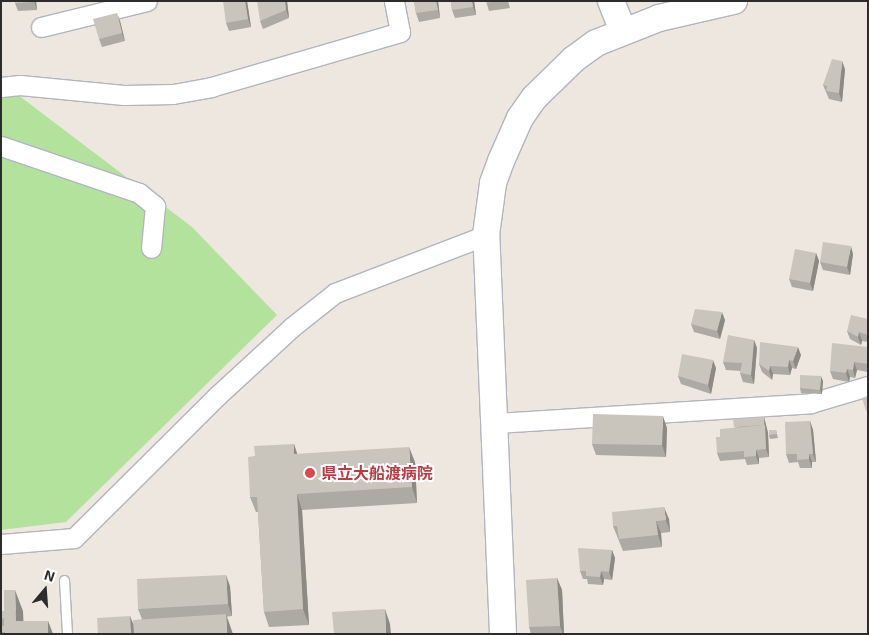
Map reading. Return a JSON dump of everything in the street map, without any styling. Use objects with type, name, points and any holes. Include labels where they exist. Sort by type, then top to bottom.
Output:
[{"type":"street","points":[[41,27],[147,1]]},
{"type":"street","points":[[1,87],[20,85],[124,94],[173,94],[211,87],[400,32],[394,1]]},
{"type":"street","points":[[611,1],[623,30]]},
{"type":"street","points":[[503,634],[496,423],[486,235],[493,183],[520,118],[534,98],[574,59],[623,30],[659,18],[734,1]]},
{"type":"street","points":[[1,146],[139,193],[154,206],[151,248]]},
{"type":"street","points":[[1,544],[74,538],[218,396],[292,327],[335,293],[486,235]]},
{"type":"street","points":[[496,423],[811,403],[868,386]]},
{"type":"lane","points":[[64,580],[67,634]]},
{"type":"green space","points":[[1,82],[192,227],[277,315],[66,522],[1,530]]},
{"type":"building","points":[[15,1],[34,1],[34,2],[15,3]]},
{"type":"building","points":[[223,1],[245,1],[248,19],[226,23]]},
{"type":"building","points":[[257,1],[285,1],[286,10],[260,21]]},
{"type":"building","points":[[414,1],[436,1],[438,10],[416,13]]},
{"type":"building","points":[[451,1],[472,1],[473,7],[452,10]]},
{"type":"building","points":[[117,13],[122,33],[99,39],[93,19]]},
{"type":"building","points":[[832,59],[842,61],[839,93],[826,91],[827,86],[823,85]]},
{"type":"building","points":[[823,242],[851,246],[847,267],[820,262]]},
{"type":"building","points":[[795,249],[816,253],[810,283],[789,279]]},
{"type":"building","points":[[695,309],[722,312],[717,331],[691,324]]},
{"type":"building","points":[[851,315],[868,319],[868,335],[859,332],[858,337],[847,331]]},
{"type":"building","points":[[728,335],[754,340],[751,375],[740,373],[742,363],[723,362]]},
{"type":"building","points":[[760,342],[798,347],[793,361],[789,360],[788,367],[770,366],[769,371],[759,364]]},
{"type":"building","points":[[832,343],[868,347],[868,364],[854,362],[853,370],[847,369],[846,373],[830,371]]},
{"type":"building","points":[[682,354],[713,360],[708,385],[678,376]]},
{"type":"building","points":[[800,375],[821,376],[820,390],[800,388]]},
{"type":"building","points":[[868,396],[868,410],[866,411],[862,398]]},
{"type":"building","points":[[593,414],[663,416],[662,445],[592,444]]},
{"type":"building","points":[[764,417],[764,425],[734,427],[733,419]]},
{"type":"building","points":[[810,421],[813,454],[809,454],[809,459],[797,460],[797,454],[786,454],[785,422]]},
{"type":"building","points":[[765,425],[766,449],[756,450],[756,456],[744,457],[744,451],[717,453],[716,437],[720,437],[720,429]]},
{"type":"building","points":[[769,430],[776,430],[777,434],[769,435]]},
{"type":"building","points":[[294,444],[294,454],[409,447],[412,487],[297,494],[303,609],[264,612],[257,497],[250,497],[248,457],[255,456],[254,446]]},
{"type":"building","points":[[664,507],[666,520],[656,521],[658,535],[619,539],[617,526],[613,526],[612,512]]},
{"type":"building","points":[[578,548],[612,550],[609,572],[601,571],[600,577],[586,576],[586,571],[580,571]]},
{"type":"building","points":[[226,575],[228,604],[138,609],[137,579]]},
{"type":"building","points":[[557,578],[560,626],[529,627],[526,580]]},
{"type":"building","points":[[4,590],[15,590],[16,621],[48,621],[48,634],[5,634],[5,632],[1,632],[1,626],[4,626],[4,618],[1,619],[1,611],[4,611]]},
{"type":"building","points":[[385,609],[386,634],[334,634],[332,612]]},
{"type":"building","points":[[226,614],[227,634],[134,634],[133,620]]},
{"type":"building","points":[[130,616],[131,634],[98,634],[97,618]]},
{"type":"place","name":"県立大船渡病院","points":[[310,473]]}]
